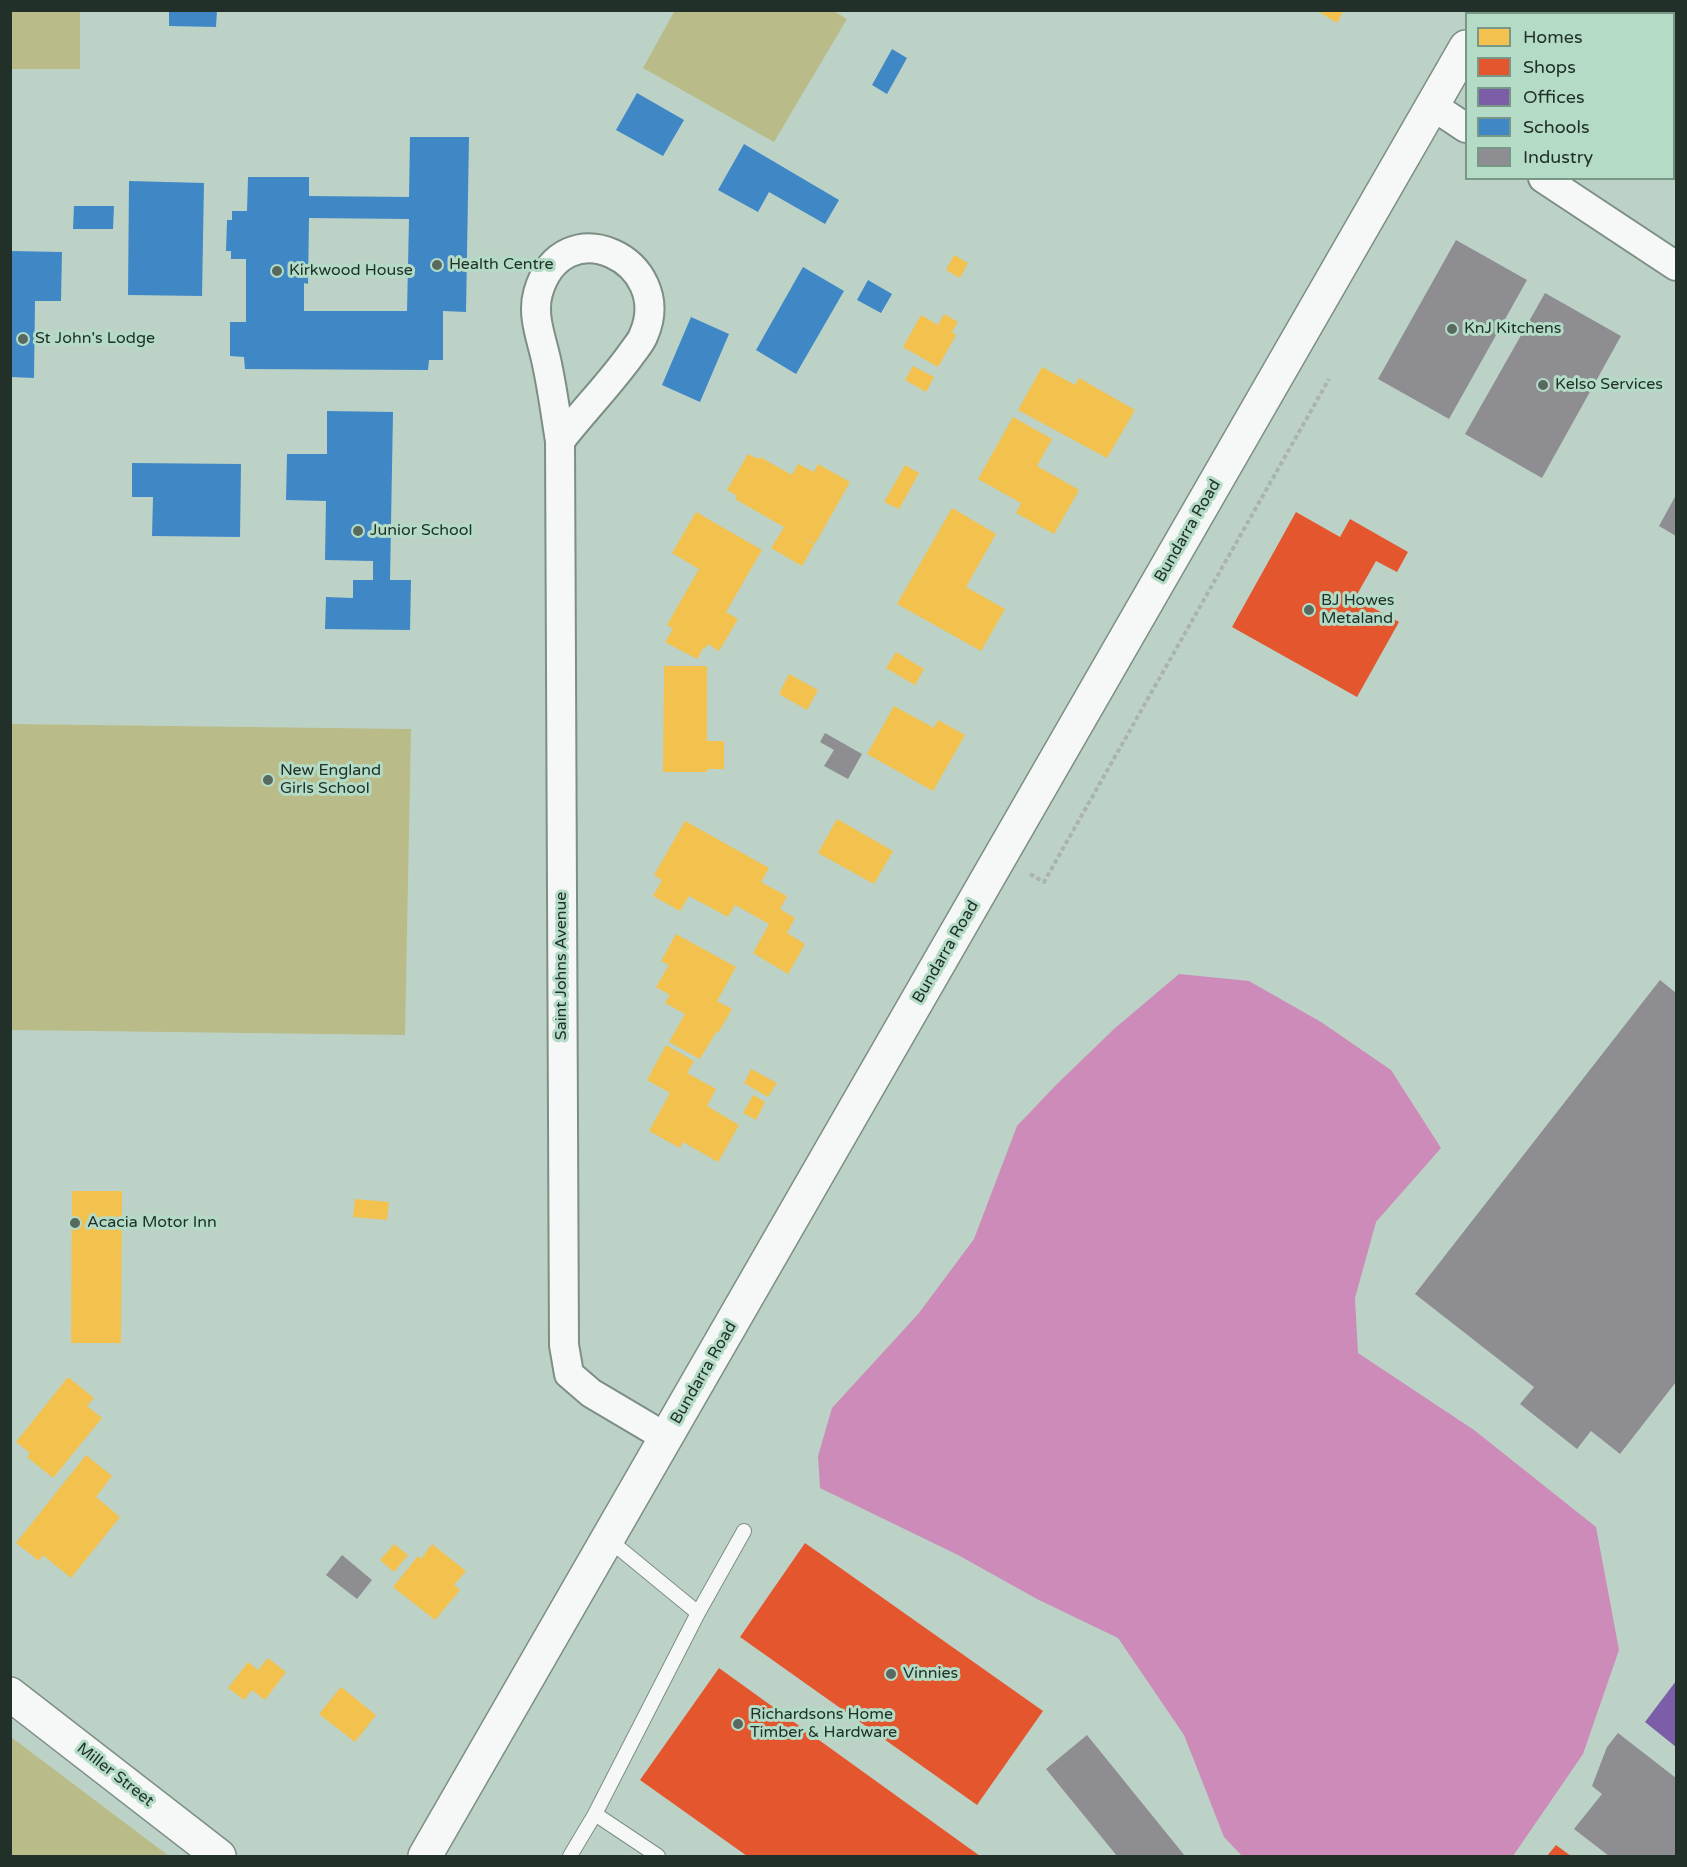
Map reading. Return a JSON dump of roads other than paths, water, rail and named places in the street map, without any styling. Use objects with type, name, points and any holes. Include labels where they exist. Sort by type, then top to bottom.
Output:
[{"type":"main road","name":"Bundarra Road","points":[[425,1857],[1465,50]]},
{"type":"main road","name":"Miller Street","points":[[10,1694],[219,1857]]},
{"type":"street","points":[[1433,106],[1465,127]]},
{"type":"street","points":[[1546,180],[1677,266]]},
{"type":"street","name":"Saint Johns Avenue","points":[[560,441],[620,370],[644,334],[650,307],[645,283],[630,264],[607,250],[582,248],[561,256],[544,275],[537,296],[537,324],[548,367],[560,441],[564,1345],[569,1374],[591,1393],[667,1438]]},
{"type":"lane","points":[[570,1857],[595,1814],[698,1612],[744,1531]]},
{"type":"lane","points":[[608,1539],[698,1612]]},
{"type":"lane","points":[[595,1814],[658,1857]]},
{"type":"place","name":"Health Centre","points":[[437,265]]},
{"type":"place","name":"Kirkwood House","points":[[277,271]]},
{"type":"place","name":"KnJ Kitchens","points":[[1452,329]]},
{"type":"place","name":"St John's Lodge","points":[[23,339]]},
{"type":"place","name":"Kelso Services","points":[[1543,385]]},
{"type":"place","name":"Junior School","points":[[358,531]]},
{"type":"place","name":"BJ Howes Metaland","points":[[1309,610]]},
{"type":"place","name":"New England Girls School","points":[[268,780]]},
{"type":"place","name":"Acacia Motor Inn","points":[[75,1223]]},
{"type":"place","name":"Vinnies","points":[[891,1674]]},
{"type":"place","name":"Richardsons Home Timber & Hardware","points":[[738,1724]]}]
